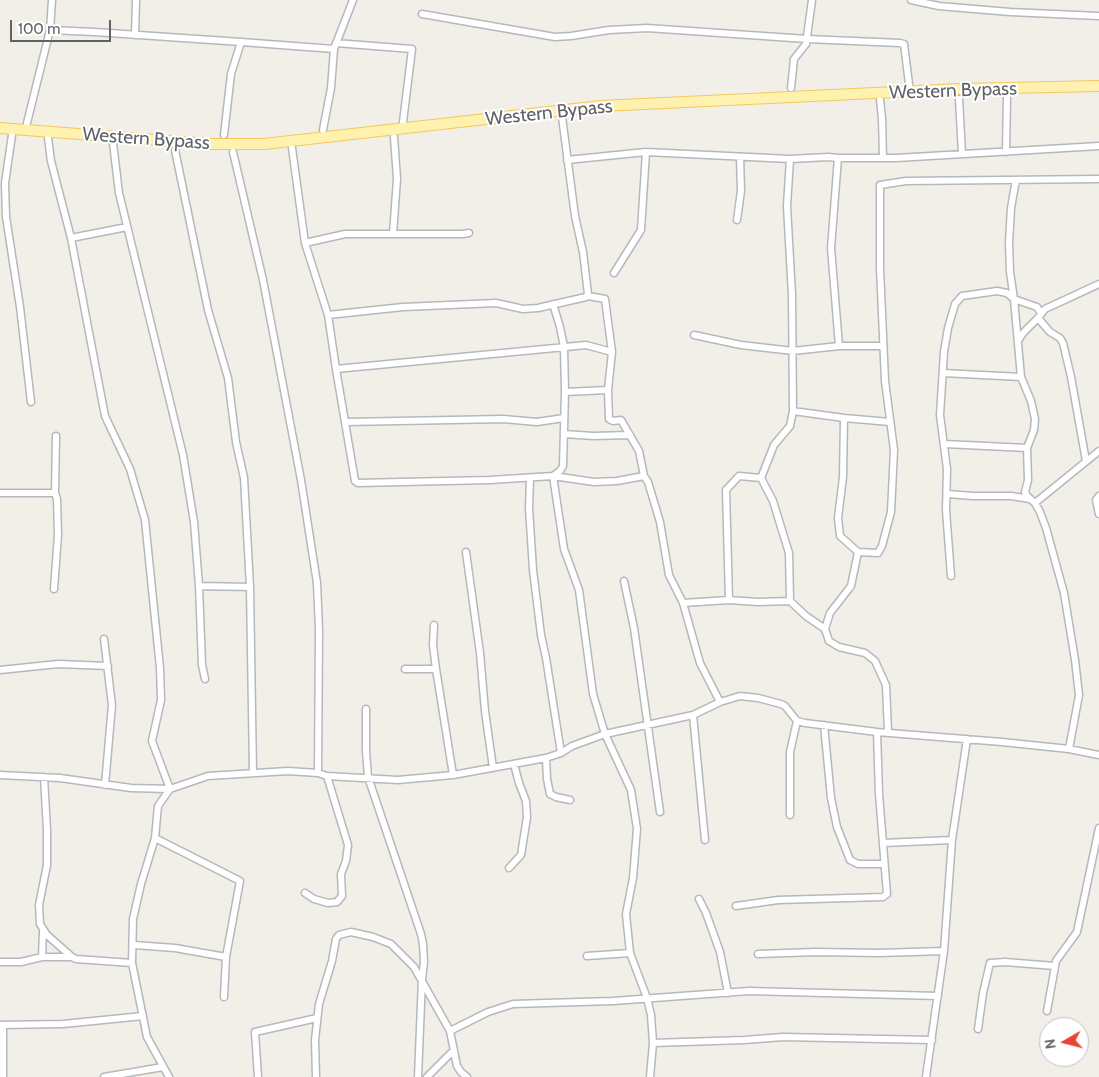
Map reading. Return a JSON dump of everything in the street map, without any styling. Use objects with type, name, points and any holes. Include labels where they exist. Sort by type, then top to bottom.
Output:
[{"type":"main road","name":"Western Bypass","points":[[0,128],[209,144],[264,144],[601,106],[910,92],[1099,86]]},
{"type":"street","points":[[28,122],[50,30],[52,0]]},
{"type":"street","points":[[135,35],[136,0]]},
{"type":"street","points":[[323,130],[331,88],[335,46],[353,0]]},
{"type":"street","points":[[791,88],[794,59],[805,47],[807,39],[812,0]]},
{"type":"street","points":[[911,0],[939,6],[1099,16]]},
{"type":"street","points":[[422,14],[555,37],[609,30],[647,28],[904,44],[910,92]]},
{"type":"street","points":[[50,30],[242,42],[412,49],[403,122]]},
{"type":"street","points":[[224,136],[232,74],[242,42]]},
{"type":"street","points":[[1006,152],[1007,97]]},
{"type":"street","points":[[959,99],[962,154]]},
{"type":"street","points":[[880,100],[883,158]]},
{"type":"street","points":[[562,117],[575,216],[588,284],[588,296]]},
{"type":"street","points":[[12,135],[5,183],[6,217],[20,306],[31,402]]},
{"type":"street","points":[[393,234],[396,179],[394,137]]},
{"type":"street","points":[[48,138],[51,161],[71,238],[105,416],[130,469],[145,520],[160,668],[161,700],[152,741],[170,789]]},
{"type":"street","points":[[113,143],[119,194],[183,455],[194,522],[202,665],[205,679]]},
{"type":"street","points":[[567,160],[646,152],[790,159],[828,157],[883,158],[1099,146]]},
{"type":"street","points":[[292,148],[305,243],[328,315],[354,478],[358,483],[553,476],[594,482],[617,481],[644,476]]},
{"type":"street","points":[[175,150],[208,310],[228,378],[236,442],[244,478],[250,587],[253,773]]},
{"type":"street","points":[[233,152],[263,280],[301,480],[317,583],[319,630],[318,773]]},
{"type":"street","points":[[614,273],[641,230],[646,152]]},
{"type":"street","points":[[737,220],[741,191],[740,157]]},
{"type":"street","points":[[838,158],[831,248],[839,346]]},
{"type":"street","points":[[790,159],[787,206],[792,295],[793,411],[790,426],[774,445],[761,478],[773,501],[789,553],[790,601]]},
{"type":"street","points":[[844,418],[843,477],[838,518],[840,536],[858,552],[878,553],[888,527],[892,496],[894,450],[885,380],[880,268],[880,184],[906,181],[1099,178]]},
{"type":"street","points":[[1016,180],[1011,208],[1010,272],[1020,332],[1018,340],[1021,377],[1031,401],[1035,419],[1034,430],[1027,448],[1028,480],[1026,492],[1040,512],[1064,593],[1079,695],[1069,749]]},
{"type":"street","points":[[71,238],[128,227]]},
{"type":"street","points":[[305,243],[345,234],[469,233]]},
{"type":"street","points":[[1020,332],[1040,316],[1045,309],[1099,284]]},
{"type":"street","points":[[951,576],[947,526],[948,494],[945,444],[940,415],[948,328],[958,299],[962,296],[997,291],[1007,293],[1014,299],[1037,307],[1040,316],[1063,343],[1086,461]]},
{"type":"street","points":[[328,315],[403,307],[496,303],[524,309],[538,308],[588,296],[605,298],[612,352],[608,390],[609,418],[613,421],[621,420],[639,451],[644,476],[648,482],[660,522],[669,575],[683,603],[700,663],[720,702]]},
{"type":"street","points":[[553,304],[564,348],[565,392],[564,466],[553,476]]},
{"type":"street","points":[[694,335],[741,345],[793,351],[839,346],[884,346]]},
{"type":"street","points":[[336,369],[586,346],[612,352]]},
{"type":"street","points":[[943,373],[1021,377]]},
{"type":"street","points":[[565,392],[608,390]]},
{"type":"street","points":[[793,411],[890,422]]},
{"type":"street","points":[[346,422],[503,419],[537,422],[564,418]]},
{"type":"street","points":[[564,434],[593,436],[630,435]]},
{"type":"street","points":[[54,589],[58,534],[55,493],[56,436]]},
{"type":"street","points":[[945,444],[1027,448]]},
{"type":"street","points":[[1032,501],[1099,451]]},
{"type":"street","points":[[553,476],[564,549],[579,590],[593,694],[605,734],[631,790],[637,829],[633,878],[626,914],[630,953],[651,1015],[653,1043],[650,1077]]},
{"type":"street","points":[[729,600],[726,490],[739,476],[761,478]]},
{"type":"street","points":[[530,478],[529,508],[533,570],[541,635],[560,753]]},
{"type":"street","points":[[0,494],[55,493]]},
{"type":"street","points":[[948,494],[1012,496],[1032,501]]},
{"type":"street","points":[[1099,496],[1096,500],[1099,514]]},
{"type":"street","points":[[466,552],[480,653],[492,768]]},
{"type":"street","points":[[858,552],[851,586],[830,613],[825,629],[829,641],[839,647],[856,650],[870,656],[880,668],[886,685],[888,732]]},
{"type":"street","points":[[624,581],[629,596],[628,600],[634,628],[660,812]]},
{"type":"street","points":[[199,586],[250,587]]},
{"type":"street","points":[[683,603],[729,600],[790,601],[806,616],[825,629]]},
{"type":"street","points":[[434,625],[433,645],[452,776]]},
{"type":"street","points":[[104,639],[112,704],[105,785]]},
{"type":"street","points":[[0,670],[58,664],[108,666]]},
{"type":"street","points":[[405,669],[436,669]]},
{"type":"street","points":[[0,775],[44,777],[131,788],[170,789],[208,776],[288,771],[318,773],[327,776],[398,780],[452,776],[546,758],[605,734],[693,715],[720,702],[740,696],[772,700],[785,706],[797,721],[877,732],[1069,749],[1099,755]]},
{"type":"street","points":[[366,709],[368,777],[421,934],[424,962],[418,1077]]},
{"type":"street","points":[[693,715],[705,840]]},
{"type":"street","points":[[790,815],[790,752],[797,721]]},
{"type":"street","points":[[824,725],[830,798],[837,827],[850,860],[858,864],[884,864]]},
{"type":"street","points":[[736,906],[778,900],[883,897],[887,894],[879,794],[877,732]]},
{"type":"street","points":[[926,1077],[944,951],[952,840],[968,739]]},
{"type":"street","points":[[546,758],[550,794],[570,800]]},
{"type":"street","points":[[508,868],[521,855],[527,822],[526,801],[514,764]]},
{"type":"street","points":[[305,893],[314,899],[328,903],[337,902],[342,896],[341,874],[346,861],[348,845],[327,776]]},
{"type":"street","points":[[44,777],[47,865],[39,905],[40,924],[43,931],[62,950],[76,959],[132,963]]},
{"type":"street","points":[[169,1077],[147,1037],[139,988],[132,963],[134,919],[141,884],[156,838],[158,806],[170,789]]},
{"type":"street","points":[[1047,1010],[1054,966],[1059,955],[1076,935],[1099,828]]},
{"type":"street","points":[[156,838],[240,881],[226,958],[224,997]]},
{"type":"street","points":[[883,843],[952,840]]},
{"type":"street","points":[[699,900],[706,913],[720,952],[728,993]]},
{"type":"street","points":[[42,957],[43,931]]},
{"type":"street","points":[[316,1077],[319,1004],[332,962],[336,939],[339,935],[347,932],[354,932],[390,944],[414,967],[450,1031],[457,1066],[467,1077]]},
{"type":"street","points":[[134,945],[175,948],[226,958]]},
{"type":"street","points":[[758,954],[944,951]]},
{"type":"street","points":[[587,956],[630,953]]},
{"type":"street","points":[[0,962],[21,962],[42,957],[72,957]]},
{"type":"street","points":[[978,1030],[983,993],[990,962],[1054,966]]},
{"type":"street","points":[[450,1031],[488,1012],[513,1004],[791,991],[938,996]]},
{"type":"street","points":[[3,1077],[1,1025],[63,1024],[143,1016]]},
{"type":"street","points":[[258,1077],[254,1032],[317,1018]]},
{"type":"street","points":[[653,1043],[783,1037],[932,1040]]},
{"type":"street","points":[[427,1077],[454,1050]]},
{"type":"street","points":[[104,1077],[163,1067]]}]
